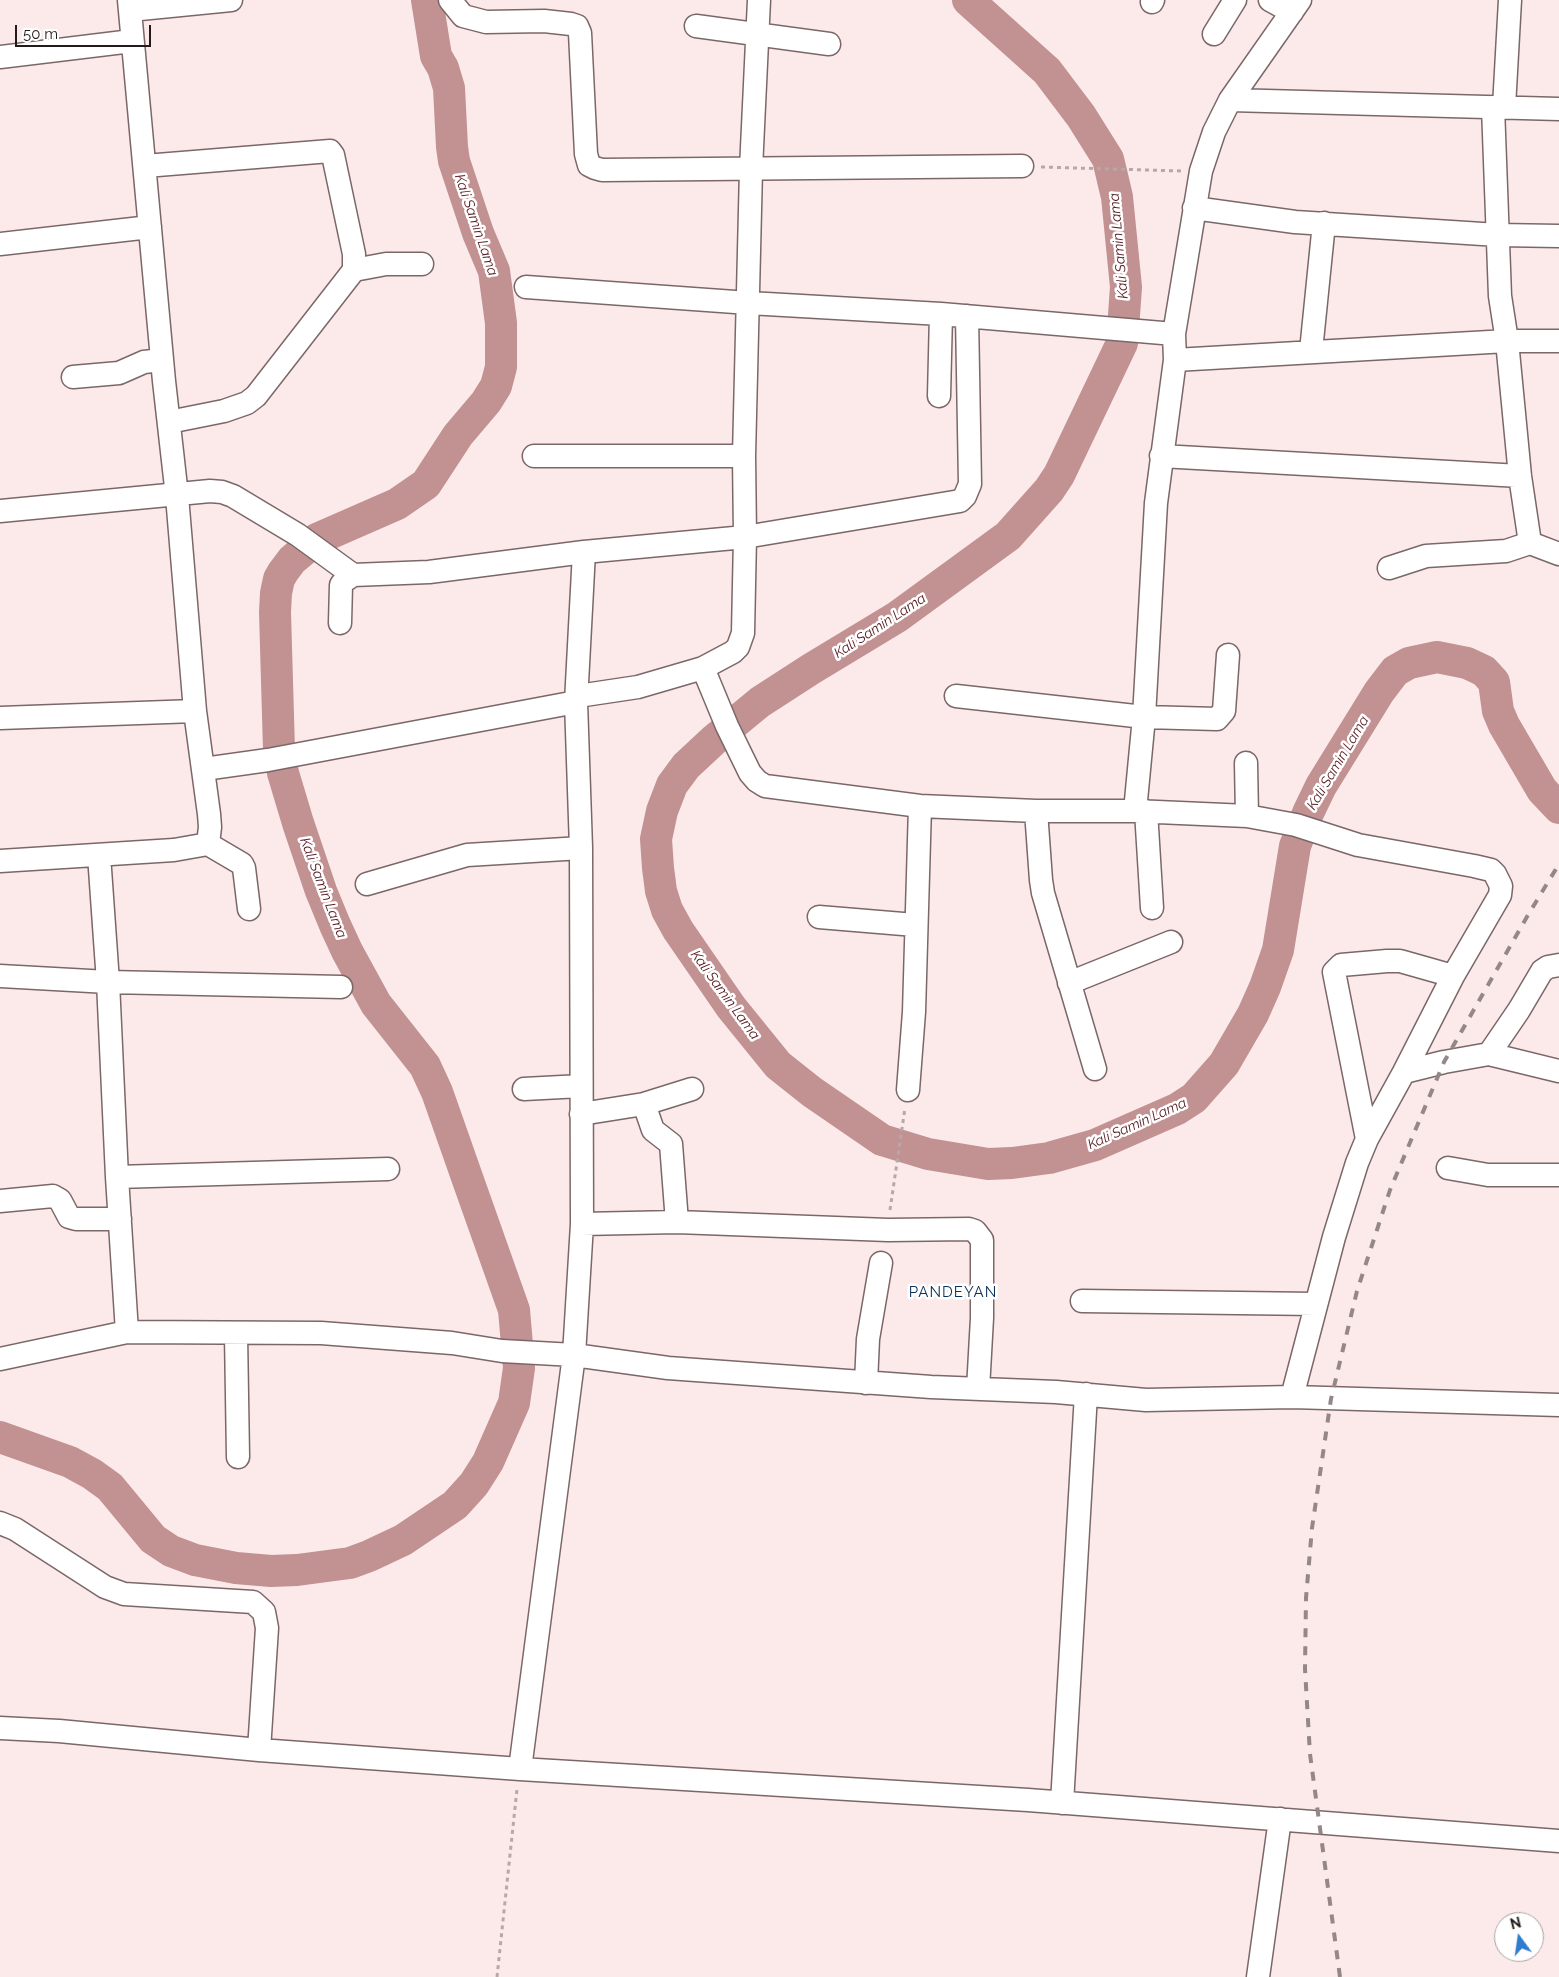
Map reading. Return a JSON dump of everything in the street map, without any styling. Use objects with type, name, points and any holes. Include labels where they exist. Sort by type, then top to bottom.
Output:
[{"type":"street","points":[[208,844],[210,827],[195,711],[177,496],[162,360],[129,5],[231,0]]},
{"type":"street","points":[[450,0],[464,16],[486,22],[544,21],[577,26],[580,33],[586,154],[589,165],[602,170],[1022,166]]},
{"type":"street","points":[[204,769],[268,760],[638,686],[702,668],[733,652],[742,640],[745,537],[744,456],[751,169],[759,0]]},
{"type":"street","points":[[1214,34],[1235,0]]},
{"type":"street","points":[[1152,908],[1141,811],[1144,717],[1156,503],[1175,360],[1174,334],[1201,171],[1214,132],[1230,100],[1296,6],[1270,0]]},
{"type":"street","points":[[1510,0],[1499,107],[1498,236],[1500,296],[1507,341],[1520,476],[1530,543]]},
{"type":"street","points":[[696,26],[829,44]]},
{"type":"street","points":[[0,55],[132,41]]},
{"type":"street","points":[[1230,100],[1559,109]]},
{"type":"street","points":[[145,166],[330,151],[333,155],[354,254],[354,270],[256,396],[247,403],[224,412],[169,422]]},
{"type":"street","points":[[1194,208],[1295,222],[1498,236],[1559,236]]},
{"type":"street","points":[[1311,351],[1324,223]]},
{"type":"street","points":[[0,244],[150,227]]},
{"type":"street","points":[[354,270],[386,264],[422,264]]},
{"type":"street","points":[[526,287],[748,303],[941,314],[1174,334]]},
{"type":"street","points":[[939,396],[941,314]]},
{"type":"street","points":[[340,623],[341,586],[344,581],[353,575],[429,572],[584,552],[745,537],[960,501],[965,496],[970,484],[967,316]]},
{"type":"street","points":[[1175,360],[1507,341],[1559,341]]},
{"type":"street","points":[[73,377],[119,373],[144,362],[162,360]]},
{"type":"street","points":[[534,456],[744,456]]},
{"type":"street","points":[[1161,456],[1520,476]]},
{"type":"street","points":[[0,511],[177,496],[210,491],[222,492],[233,496],[298,535],[353,575]]},
{"type":"street","points":[[1389,568],[1426,556],[1506,551],[1530,543],[1559,554]]},
{"type":"street","points":[[520,1769],[574,1355],[582,1224],[581,848],[577,699],[584,552]]},
{"type":"street","points":[[956,696],[1144,717],[1209,719],[1220,717],[1224,712],[1228,655]]},
{"type":"street","points":[[702,668],[752,777],[765,786],[920,806],[1036,811],[1141,811],[1247,816],[1303,827],[1358,845],[1474,866],[1491,870],[1495,874],[1501,886],[1500,895],[1453,976],[1367,1139],[1347,1191],[1292,1397]]},
{"type":"street","points":[[0,718],[195,711]]},
{"type":"street","points":[[1246,763],[1247,816]]},
{"type":"street","points":[[908,1090],[914,1012],[915,925],[920,806]]},
{"type":"street","points":[[1036,811],[1042,886],[1094,1069]]},
{"type":"street","points":[[0,861],[174,850],[208,844],[242,864],[249,909]]},
{"type":"street","points":[[368,884],[467,855],[581,848]]},
{"type":"street","points":[[99,855],[108,982],[117,1177],[127,1332]]},
{"type":"street","points":[[819,917],[915,925]]},
{"type":"street","points":[[1070,983],[1171,942]]},
{"type":"street","points":[[1367,1139],[1334,972],[1341,965],[1387,960],[1400,961],[1453,976]]},
{"type":"street","points":[[1489,1054],[1519,1010],[1542,971],[1548,967],[1559,965]]},
{"type":"street","points":[[0,976],[108,982],[341,987]]},
{"type":"street","points":[[1404,1072],[1489,1054],[1559,1071]]},
{"type":"street","points":[[524,1089],[582,1086]]},
{"type":"street","points":[[581,1114],[644,1104],[692,1089]]},
{"type":"street","points":[[644,1104],[653,1130],[671,1144],[677,1222]]},
{"type":"street","points":[[1448,1168],[1488,1176],[1559,1175]]},
{"type":"street","points":[[117,1177],[388,1169]]},
{"type":"street","points":[[0,1202],[53,1196],[60,1200],[69,1216],[76,1219],[120,1219]]},
{"type":"street","points":[[582,1224],[677,1222],[888,1230],[969,1229],[980,1236],[982,1318],[978,1389]]},
{"type":"street","points":[[866,1383],[868,1338],[881,1263]]},
{"type":"street","points":[[1082,1301],[1316,1304]]},
{"type":"street","points":[[0,1359],[127,1332],[321,1333],[452,1343],[513,1352],[574,1355],[668,1368],[866,1383],[1086,1394],[1146,1400],[1292,1397],[1559,1405]]},
{"type":"street","points":[[236,1334],[238,1457]]},
{"type":"street","points":[[1062,1803],[1086,1394]]},
{"type":"street","points":[[0,1524],[15,1530],[105,1587],[124,1594],[253,1602],[264,1612],[267,1628],[259,1750]]},
{"type":"street","points":[[0,1728],[59,1731],[259,1750],[520,1769],[1062,1803],[1559,1840]]},
{"type":"street","points":[[1258,1977],[1280,1819]]},
{"type":"path","points":[[1022,166],[1201,171]]},
{"type":"path","points":[[888,1230],[908,1090]]},
{"type":"path","points":[[497,1977],[520,1769]]},
{"type":"waterway","name":"Kali Samin Lama","points":[[0,1437],[70,1462],[92,1474],[110,1487],[153,1539],[171,1551],[195,1560],[236,1568],[271,1571],[297,1570],[350,1563],[369,1556],[403,1540],[455,1505],[474,1484],[488,1462],[514,1403],[519,1368],[514,1310],[437,1092],[425,1066],[376,1004],[347,951],[321,891],[283,773],[279,750],[275,612],[276,593],[279,579],[283,572],[292,560],[317,539],[397,504],[426,484],[458,435],[486,402],[496,386],[501,367],[501,323],[494,271],[478,233],[454,161],[449,88],[443,68],[436,56],[427,0]]},
{"type":"waterway","name":"Kali Samin Lama","points":[[968,0],[1047,71],[1081,116],[1108,159],[1117,197],[1126,287],[1122,343],[1059,475],[1049,490],[1008,536],[897,617],[760,702],[686,766],[672,785],[662,811],[656,839],[661,891],[667,910],[678,930],[731,1007],[778,1065],[812,1092],[882,1140],[928,1154],[988,1164],[1049,1158],[1095,1145],[1177,1109],[1194,1098],[1224,1064],[1253,1014],[1278,950],[1295,846],[1308,813],[1321,786],[1379,692],[1395,671],[1409,663],[1437,657],[1467,663],[1484,671],[1494,682],[1498,711],[1504,725],[1542,790],[1559,808]]},
{"type":"railway","points":[[1340,1977],[1310,1754],[1305,1669],[1306,1598],[1312,1528],[1331,1399],[1357,1291],[1390,1190],[1444,1062],[1559,864]]},
{"type":"district","name":"PANDEYAN","points":[[953,1292]]}]
